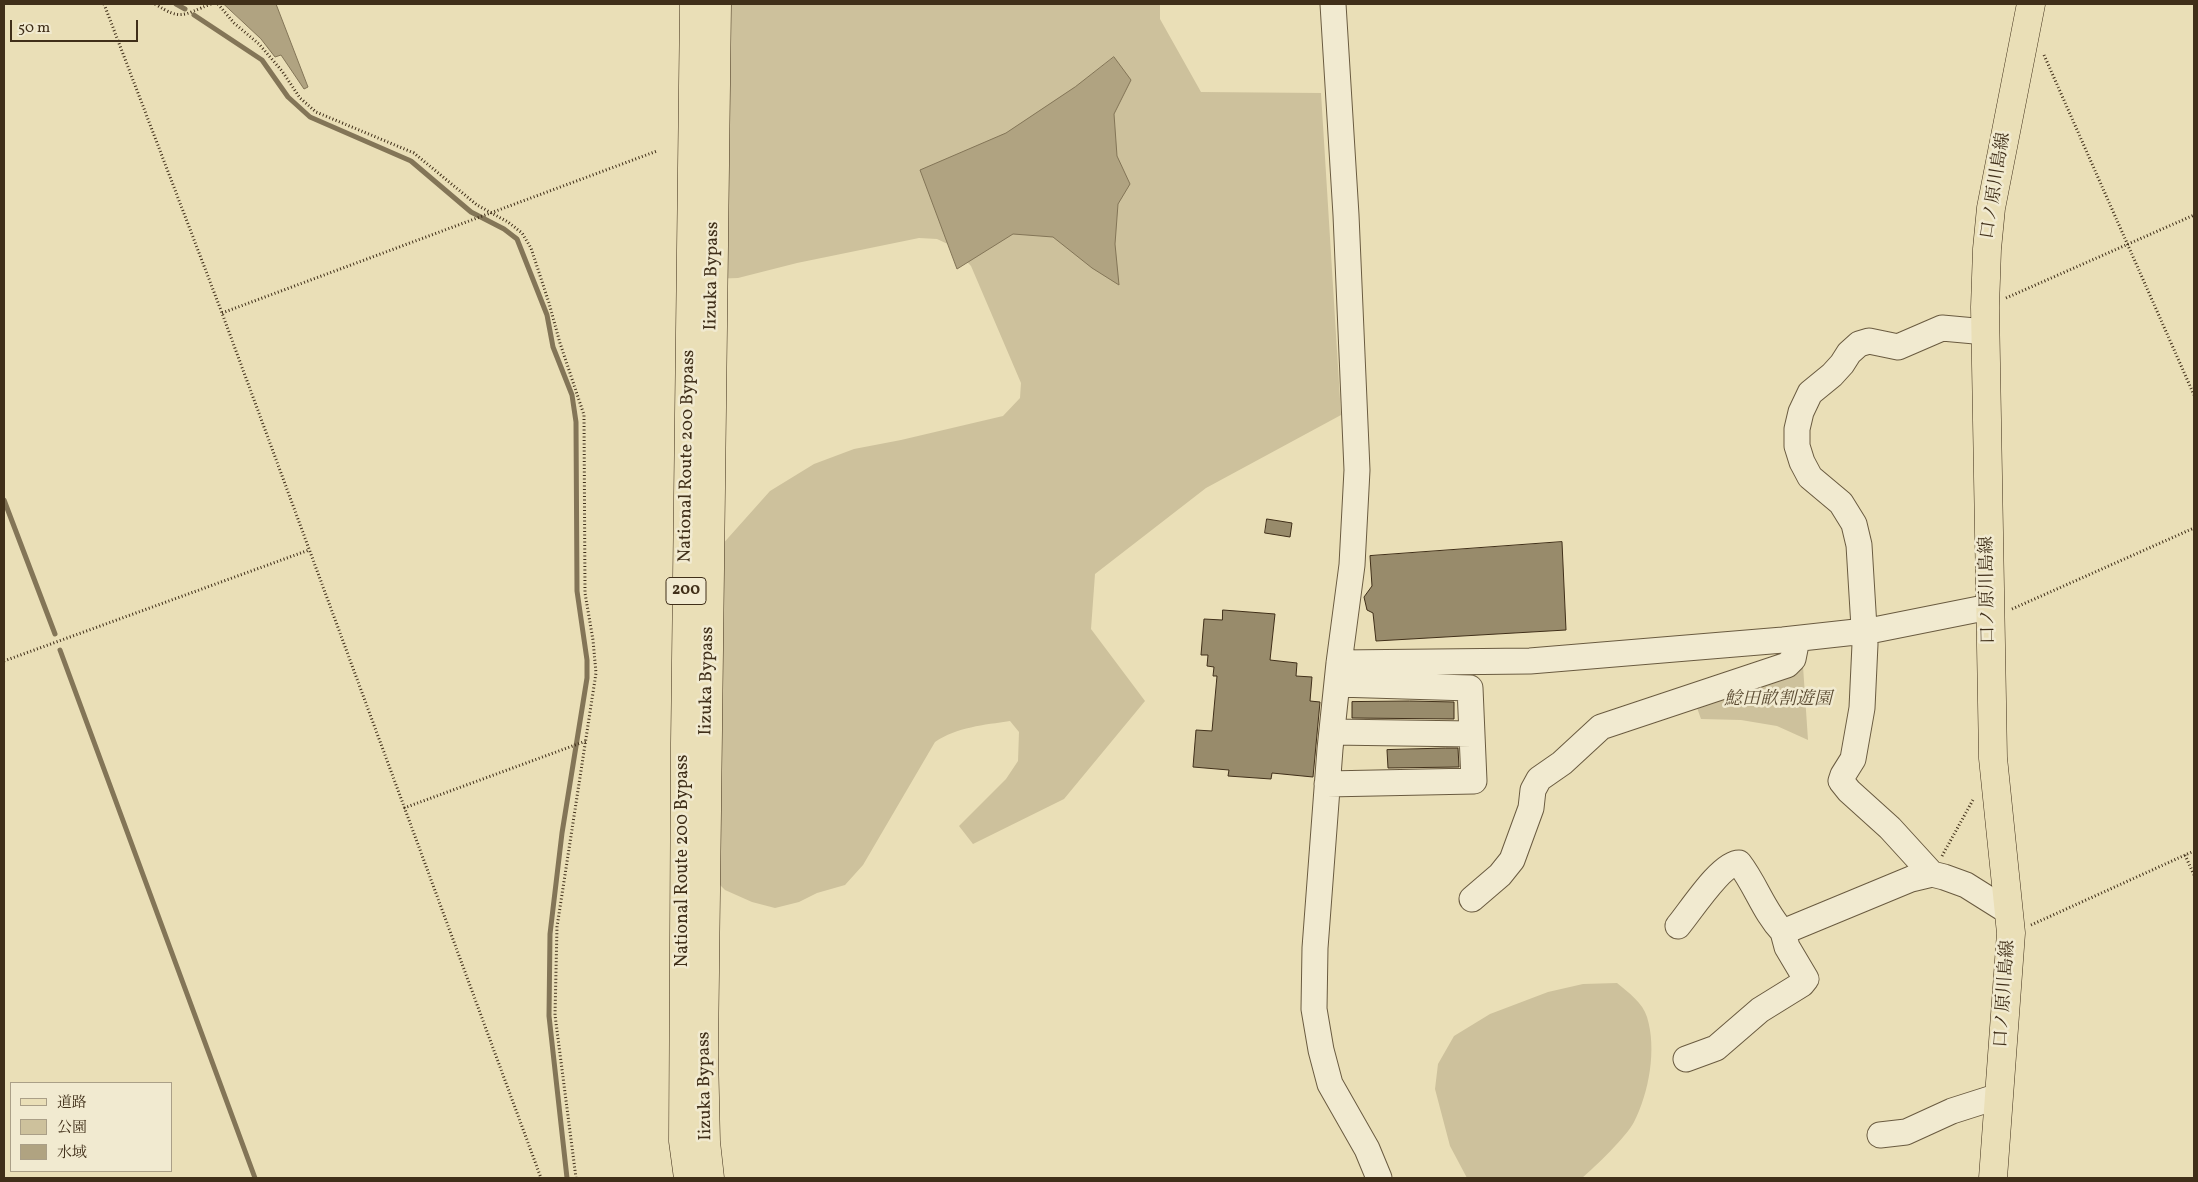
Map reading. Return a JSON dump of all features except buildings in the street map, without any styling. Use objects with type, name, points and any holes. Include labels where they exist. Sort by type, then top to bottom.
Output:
[{"type":"main road","name":"National Route 200 Bypass","points":[[688,1178],[683,1141],[685,742],[694,4]]},
{"type":"main road","name":"Iizuka Bypass","points":[[710,1178],[706,1142],[704,1044],[717,4]]},
{"type":"main road","name":"口ノ原川島線","points":[[1988,1177],[1999,1096],[2010,923],[1993,758],[1985,320],[1987,249],[1991,208],[2031,4]]},
{"type":"street","points":[[1333,4],[1346,214],[1356,470],[1352,565],[1338,673],[1327,784],[1316,948],[1314,1009],[1321,1050],[1330,1084],[1367,1150],[1379,1178]]},
{"type":"street","points":[[1985,320],[1942,328],[1898,347],[1869,341],[1859,344],[1849,353],[1832,375],[1810,393],[1801,412],[1797,430],[1797,446],[1802,462],[1810,477],[1841,503],[1854,524],[1859,545],[1864,632],[1862,708],[1853,759],[1841,781],[1849,791],[1890,828],[1932,874],[1966,885],[2010,923]]},
{"type":"street","points":[[1338,673],[1530,662],[1797,639],[1864,632],[1989,613]]},
{"type":"street","points":[[1472,900],[1500,875],[1512,860],[1531,808],[1533,790],[1539,779],[1562,763],[1602,727],[1787,665],[1793,659],[1797,639]]},
{"type":"street","points":[[1327,784],[1474,782],[1470,688],[1338,673]]},
{"type":"street","points":[[1332,732],[1472,734]]},
{"type":"street","points":[[1678,926],[1722,872],[1732,863],[1739,863],[1771,919],[1783,932],[1787,947],[1806,979],[1802,984],[1760,1010],[1716,1048],[1686,1059]]},
{"type":"street","points":[[1783,932],[1911,879],[1932,874]]},
{"type":"street","points":[[1880,1135],[1906,1132],[1952,1111],[1999,1096]]},
{"type":"path","points":[[104,4],[222,313],[540,1178]]},
{"type":"path","points":[[154,4],[172,14],[181,16],[211,4]]},
{"type":"path","points":[[218,4],[234,23],[259,44],[282,71],[300,98],[316,112],[414,153],[477,205],[522,232],[531,248],[584,415],[585,593],[596,672],[558,927],[555,1015],[576,1178]]},
{"type":"path","points":[[2025,35],[2036,38],[2194,395]]},
{"type":"path","points":[[222,313],[657,150]]},
{"type":"path","points":[[1985,320],[2128,244],[2194,215]]},
{"type":"path","points":[[1989,613],[2194,528]]},
{"type":"path","points":[[4,661],[309,550]]},
{"type":"path","points":[[404,808],[586,741]]},
{"type":"path","points":[[1932,874],[1976,795]]},
{"type":"path","points":[[2010,923],[2194,851]]},
{"type":"path","points":[[2185,855],[2194,875]]},
{"type":"green space","points":[[732,4],[1160,4],[1160,19],[1201,92],[1321,93],[1341,415],[1206,488],[1095,574],[1091,629],[1145,701],[1064,799],[973,844],[959,826],[1006,779],[1018,761],[1019,732],[1010,721],[971,727],[952,733],[935,742],[863,865],[845,885],[817,893],[799,902],[775,908],[752,902],[725,890],[703,868],[712,556],[770,491],[814,464],[854,449],[1003,416],[1020,398],[1021,383],[971,266],[952,246],[937,239],[919,238],[797,263],[738,278],[709,279],[720,13]]},
{"type":"green space","name":"鯰田畝割遊園","points":[[1803,666],[1808,740],[1777,726],[1741,720],[1701,719],[1695,702]]},
{"type":"green space","points":[[1617,983],[1635,998],[1645,1012],[1651,1043],[1650,1071],[1644,1098],[1634,1122],[1625,1135],[1582,1178],[1467,1178],[1450,1146],[1435,1089],[1438,1064],[1454,1036],[1490,1014],[1548,992],[1583,984]]},
{"type":"water","points":[[224,4],[276,4],[308,87],[304,89],[281,55],[275,57],[261,39]]},
{"type":"water","points":[[1114,57],[1131,80],[1114,114],[1117,156],[1130,184],[1118,204],[1115,244],[1119,285],[1092,268],[1053,237],[1013,234],[957,269],[920,170],[1006,133],[1075,87]]},
{"type":"waterway","points":[[176,4],[185,9]]},
{"type":"waterway","points":[[194,15],[262,60],[288,97],[310,117],[411,161],[471,212],[504,229],[517,239],[547,315],[553,347],[572,395],[576,422],[577,591],[587,660],[587,678],[562,833],[550,934],[549,1016],[567,1178]]},
{"type":"waterway","points":[[4,500],[55,634]]},
{"type":"waterway","points":[[60,650],[255,1178]]}]
